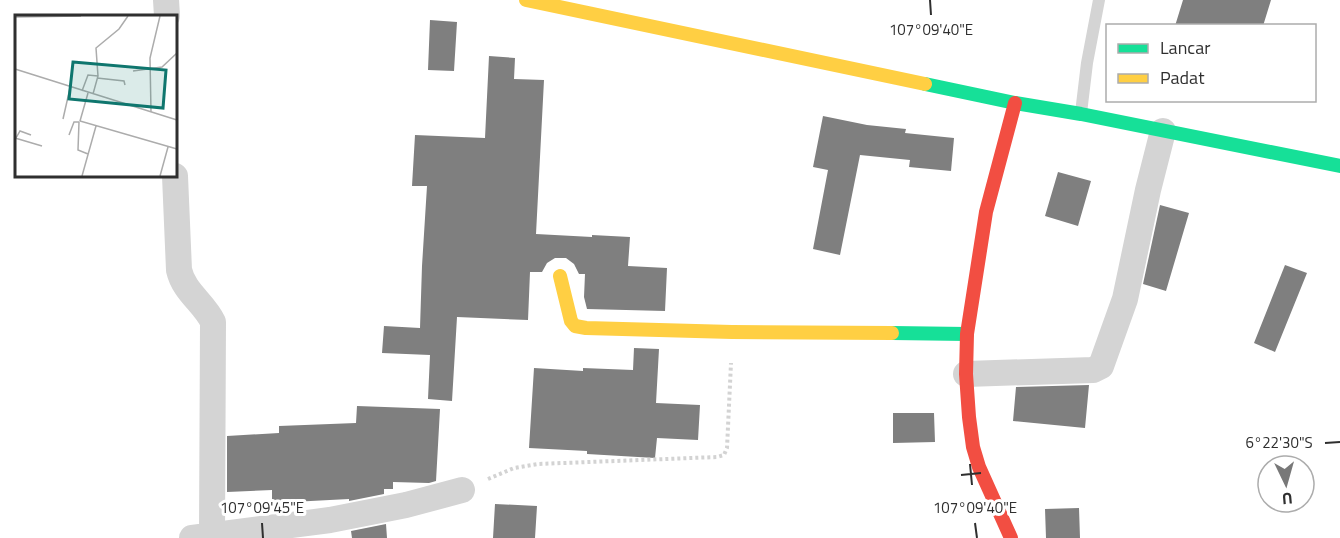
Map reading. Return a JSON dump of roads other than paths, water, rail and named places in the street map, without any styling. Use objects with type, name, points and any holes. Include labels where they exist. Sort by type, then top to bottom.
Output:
[{"type":"street","points":[[166,0],[167,15]]},
{"type":"street","points":[[526,0],[1015,103],[1340,165]]},
{"type":"street","points":[[1011,538],[979,467],[973,447],[966,375],[967,334],[986,212],[1015,103]]},
{"type":"street","points":[[966,375],[1093,370],[1101,366],[1125,299],[1163,131]]},
{"type":"street","points":[[175,177],[181,278],[184,286],[213,322],[206,537],[330,520],[406,505],[462,490]]},
{"type":"street","points":[[560,276],[571,321],[575,326],[586,328],[967,334]]},
{"type":"lane","points":[[1081,114],[1087,63],[1099,0]]}]
